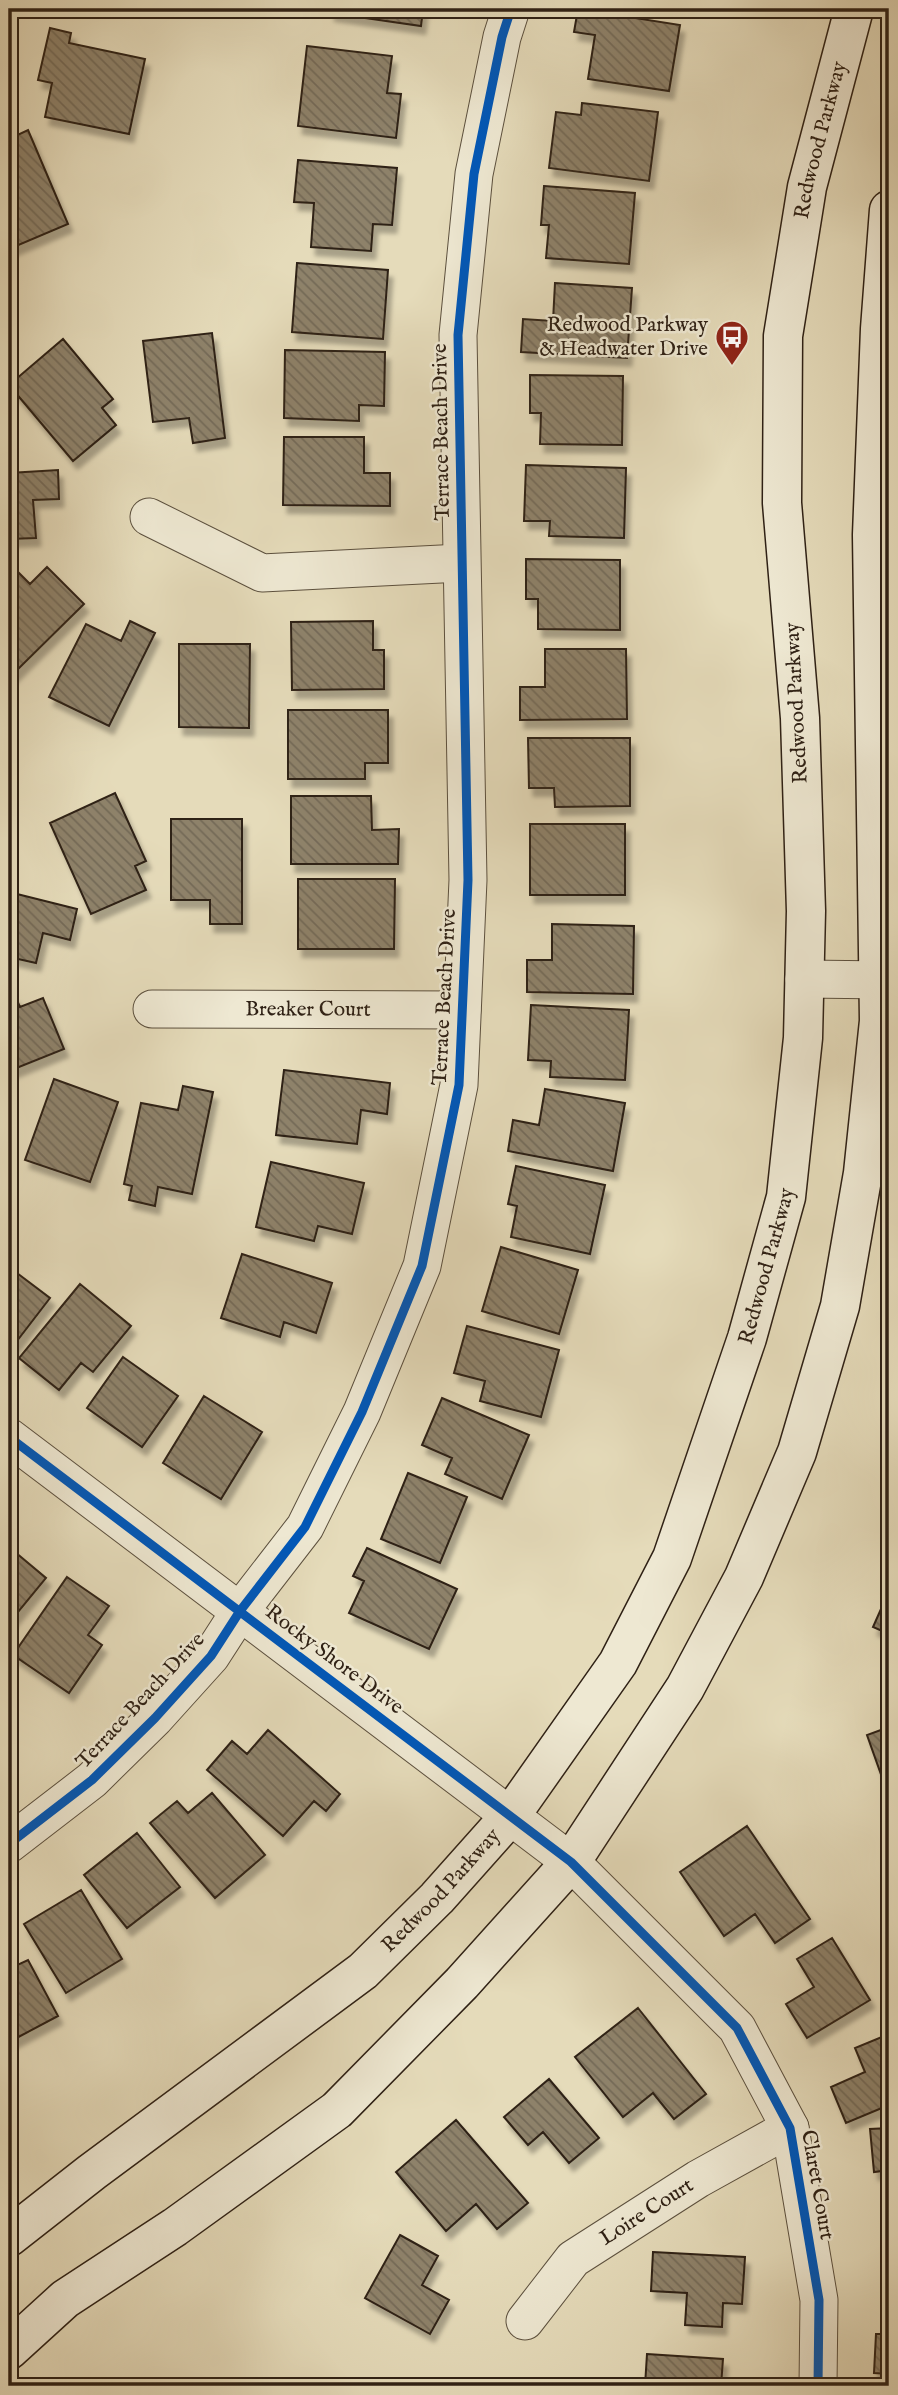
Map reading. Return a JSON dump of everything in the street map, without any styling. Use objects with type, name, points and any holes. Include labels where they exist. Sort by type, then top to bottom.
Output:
[{"type":"main road","name":"Redwood Parkway","points":[[9,2237],[92,2172],[363,1971],[437,1898],[511,1815],[618,1663],[672,1558],[747,1338],[786,1197],[803,1038],[806,911],[800,718],[782,503],[783,336],[807,187],[854,9]]},
{"type":"main road","points":[[9,2350],[65,2299],[175,2227],[337,2110],[462,1983],[570,1862],[685,1688],[744,1577],[797,1452],[840,1306],[863,1173],[884,980],[872,535],[880,329],[889,210]]},
{"type":"street","name":"Terrace Beach Drive","points":[[9,1844],[92,1780],[137,1736],[211,1656],[240,1611],[305,1527],[362,1412],[422,1266],[459,1085],[463,1010],[468,880],[458,335],[474,174],[510,9]]},
{"type":"street","points":[[149,517],[262,573],[461,562]]},
{"type":"street","points":[[804,979],[884,980]]},
{"type":"street","name":"Breaker Court","points":[[152,1009],[463,1010]]},
{"type":"street","name":"Rocky Shore Drive","points":[[9,1437],[570,1862]]},
{"type":"street","name":"Claret Court","points":[[570,1862],[737,2028],[790,2128],[819,2300],[818,2386]]},
{"type":"street","name":"Loire Court","points":[[525,2321],[573,2259],[698,2179],[790,2128]]},
{"type":"building","points":[[331,9],[423,9],[421,26],[330,13]]},
{"type":"building","points":[[578,9],[680,25],[669,91],[588,79],[595,35],[574,32]]},
{"type":"building","points":[[50,28],[71,33],[69,43],[145,59],[129,134],[45,117],[52,83],[38,80]]},
{"type":"building","points":[[307,46],[392,56],[387,93],[401,94],[396,138],[298,126]]},
{"type":"building","points":[[582,103],[658,112],[649,181],[549,168],[556,112],[581,115]]},
{"type":"building","points":[[28,130],[68,224],[9,249],[9,139]]},
{"type":"building","points":[[298,160],[397,168],[392,225],[373,224],[371,251],[311,247],[314,203],[294,202]]},
{"type":"building","points":[[544,186],[635,193],[629,264],[546,258],[549,225],[541,225]]},
{"type":"building","points":[[297,263],[388,270],[383,339],[292,332]]},
{"type":"building","points":[[555,283],[632,288],[627,358],[521,352],[523,319],[553,321]]},
{"type":"building","points":[[212,333],[225,438],[193,443],[189,418],[153,422],[143,341]]},
{"type":"building","points":[[63,339],[113,399],[102,408],[116,425],[73,461],[9,385]]},
{"type":"building","points":[[285,350],[385,352],[384,406],[359,405],[359,421],[284,418]]},
{"type":"building","points":[[530,375],[623,376],[622,445],[540,444],[541,413],[530,413]]},
{"type":"building","points":[[284,437],[364,437],[364,473],[390,473],[390,506],[283,505]]},
{"type":"building","points":[[526,465],[626,468],[624,538],[549,536],[550,521],[524,521]]},
{"type":"building","points":[[58,470],[59,499],[33,500],[36,538],[9,539],[9,473]]},
{"type":"building","points":[[526,559],[620,560],[620,630],[538,629],[538,599],[526,599]]},
{"type":"building","points":[[47,567],[84,604],[12,675],[9,671],[9,581],[18,572],[30,584]]},
{"type":"building","points":[[130,621],[155,633],[109,726],[49,697],[86,624],[121,641]]},
{"type":"building","points":[[373,621],[373,650],[384,650],[384,689],[292,690],[291,622]]},
{"type":"building","points":[[179,644],[250,644],[249,728],[179,727]]},
{"type":"building","points":[[545,649],[626,649],[627,719],[520,720],[520,687],[545,687]]},
{"type":"building","points":[[288,710],[388,710],[388,763],[365,763],[365,779],[288,779]]},
{"type":"building","points":[[528,738],[630,738],[630,806],[555,807],[554,788],[529,788]]},
{"type":"building","points":[[115,793],[146,861],[135,866],[146,890],[91,914],[50,823]]},
{"type":"building","points":[[291,796],[371,796],[372,830],[399,829],[398,864],[291,864]]},
{"type":"building","points":[[171,819],[242,819],[242,924],[210,924],[210,900],[171,900]]},
{"type":"building","points":[[530,824],[625,824],[625,895],[530,895]]},
{"type":"building","points":[[298,879],[395,879],[394,949],[298,949]]},
{"type":"building","points":[[9,892],[77,909],[70,940],[43,933],[36,963],[9,957]]},
{"type":"building","points":[[552,924],[634,926],[633,994],[527,992],[527,960],[552,960]]},
{"type":"building","points":[[15,996],[20,1007],[43,998],[64,1049],[9,1071],[9,998]]},
{"type":"building","points":[[531,1005],[629,1010],[625,1080],[550,1077],[551,1061],[528,1060]]},
{"type":"building","points":[[284,1070],[390,1083],[387,1114],[361,1110],[357,1144],[276,1135]]},
{"type":"building","points":[[54,1079],[118,1102],[90,1182],[25,1160]]},
{"type":"building","points":[[183,1086],[213,1092],[192,1194],[158,1187],[155,1206],[129,1200],[132,1186],[124,1184],[141,1103],[178,1110]]},
{"type":"building","points":[[545,1089],[625,1103],[613,1171],[508,1151],[513,1120],[539,1125]]},
{"type":"building","points":[[271,1162],[364,1183],[352,1234],[318,1226],[314,1241],[256,1227]]},
{"type":"building","points":[[516,1166],[605,1185],[590,1254],[511,1237],[517,1206],[508,1204]]},
{"type":"building","points":[[501,1247],[578,1270],[559,1334],[482,1311]]},
{"type":"building","points":[[242,1254],[332,1283],[316,1333],[284,1322],[280,1337],[221,1318]]},
{"type":"building","points":[[9,1267],[50,1298],[10,1350],[9,1349]]},
{"type":"building","points":[[80,1284],[131,1326],[93,1372],[81,1363],[59,1390],[19,1358]]},
{"type":"building","points":[[467,1326],[559,1350],[541,1417],[480,1401],[485,1381],[454,1373]]},
{"type":"building","points":[[123,1357],[178,1396],[142,1447],[87,1408]]},
{"type":"building","points":[[204,1396],[262,1432],[221,1499],[163,1463]]},
{"type":"building","points":[[442,1398],[529,1435],[502,1499],[445,1474],[452,1458],[422,1445]]},
{"type":"building","points":[[408,1473],[467,1497],[440,1563],[381,1539]]},
{"type":"building","points":[[9,1547],[46,1578],[9,1623]]},
{"type":"building","points":[[367,1548],[457,1589],[429,1649],[349,1613],[364,1581],[353,1576]]},
{"type":"building","points":[[67,1577],[109,1606],[88,1635],[102,1645],[69,1693],[13,1655]]},
{"type":"building","points":[[889,1591],[889,1634],[873,1627]]},
{"type":"building","points":[[889,1727],[889,1797],[867,1735]]},
{"type":"building","points":[[268,1730],[340,1794],[326,1811],[314,1801],[283,1836],[207,1770],[232,1741],[247,1754]]},
{"type":"building","points":[[212,1793],[265,1855],[215,1898],[150,1823],[177,1801],[188,1813]]},
{"type":"building","points":[[747,1826],[810,1919],[775,1943],[755,1914],[724,1936],[680,1872]]},
{"type":"building","points":[[137,1833],[180,1887],[127,1928],[84,1875]]},
{"type":"building","points":[[81,1890],[122,1959],[66,1993],[24,1924]]},
{"type":"building","points":[[832,1938],[870,2000],[807,2038],[786,2004],[814,1987],[797,1959]]},
{"type":"building","points":[[28,1960],[58,2016],[9,2042],[9,1963],[11,1968]]},
{"type":"building","points":[[638,2008],[706,2094],[674,2119],[653,2093],[623,2117],[575,2057]]},
{"type":"building","points":[[889,2034],[889,2105],[846,2123],[831,2087],[865,2072],[855,2048]]},
{"type":"building","points":[[549,2079],[599,2138],[569,2163],[543,2132],[528,2145],[504,2117]]},
{"type":"building","points":[[456,2120],[528,2203],[497,2229],[476,2204],[446,2231],[396,2172]]},
{"type":"building","points":[[889,2128],[889,2170],[874,2172],[870,2129]]},
{"type":"building","points":[[400,2235],[438,2256],[422,2285],[449,2300],[430,2334],[365,2298]]},
{"type":"building","points":[[653,2252],[745,2257],[742,2304],[723,2303],[722,2327],[685,2325],[687,2293],[651,2291]]},
{"type":"building","points":[[876,2334],[889,2334],[889,2374],[874,2373]]},
{"type":"building","points":[[647,2354],[723,2359],[721,2386],[645,2386]]},
{"type":"cycle path","points":[[9,1844],[92,1780],[155,1718],[211,1656],[240,1611],[305,1527],[362,1412],[422,1266],[459,1085],[468,880],[458,335],[474,174],[502,37],[511,9]]},
{"type":"cycle path","points":[[9,1437],[571,1862],[737,2028],[790,2128],[819,2300],[818,2386]]},
{"type":"place","name":"Redwood Parkway & Headwater Drive","points":[[732,367]]}]
